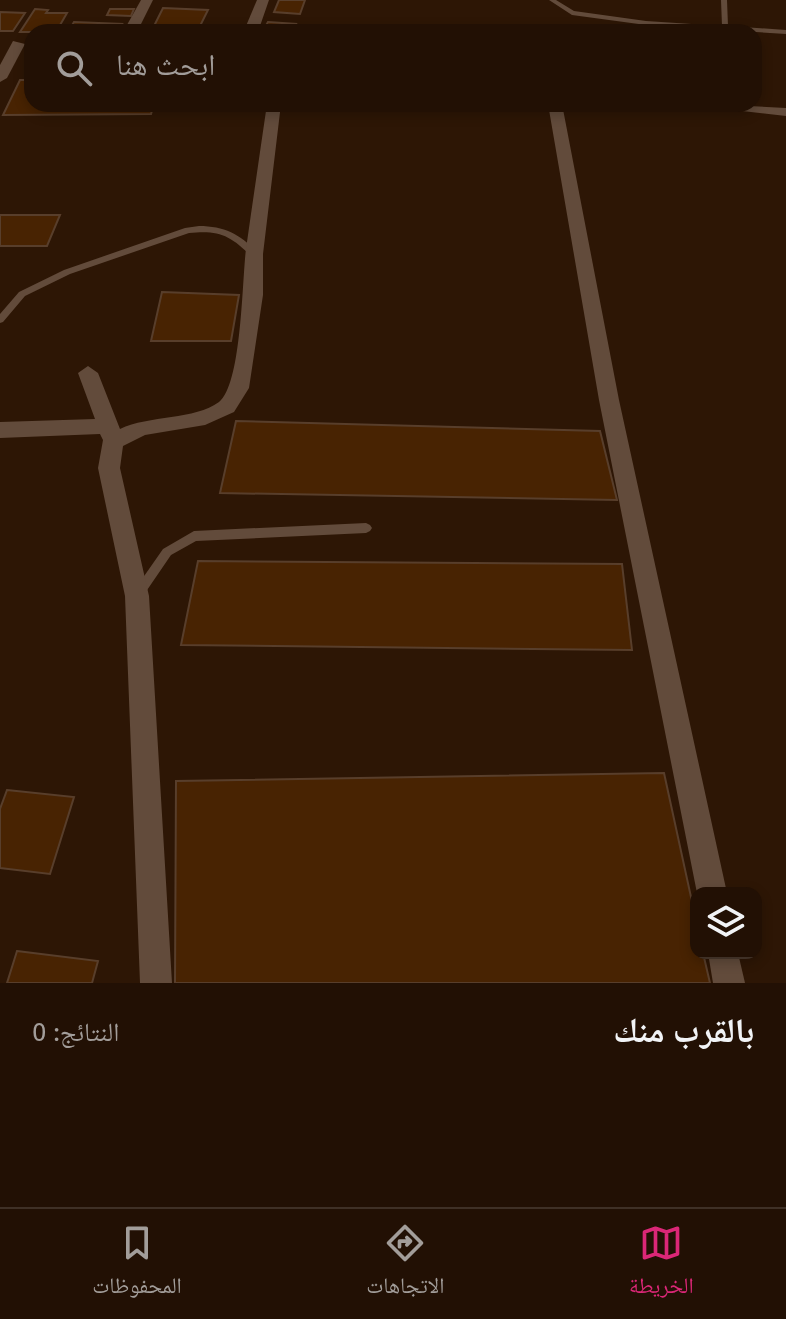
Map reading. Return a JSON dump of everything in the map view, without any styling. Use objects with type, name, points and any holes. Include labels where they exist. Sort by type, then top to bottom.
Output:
[{"type":"street","points":[[134,24],[147,0]]},
{"type":"street","points":[[254,24],[263,0]]},
{"type":"street","points":[[0,78],[18,44]]},
{"type":"street","points":[[762,109],[786,112]]},
{"type":"street","points":[[0,430],[92,428],[111,433],[205,417],[227,407],[239,388],[254,295],[254,254],[273,112]]},
{"type":"street","points":[[556,112],[609,400],[711,887]]},
{"type":"street","points":[[88,373],[111,433],[109,468],[137,596],[156,983]]},
{"type":"street","points":[[724,959],[729,983]]},
{"type":"lane","points":[[552,0],[572,13],[666,24]]},
{"type":"lane","points":[[724,0],[725,24]]},
{"type":"lane","points":[[762,30],[786,32]]},
{"type":"lane","points":[[0,320],[22,294],[67,272],[188,230],[206,228],[229,231],[254,254]]},
{"type":"lane","points":[[137,596],[167,552],[194,536],[366,528]]},
{"type":"building","points":[[279,0],[305,0],[300,14],[274,12]]},
{"type":"building","points":[[163,8],[208,10],[201,24],[155,24]]},
{"type":"building","points":[[35,9],[48,10],[46,13],[67,13],[61,24],[25,24]]},
{"type":"building","points":[[110,9],[134,9],[131,16],[107,15]]},
{"type":"building","points":[[0,12],[25,13],[13,31],[0,31]]},
{"type":"building","points":[[74,22],[122,24],[73,24]]},
{"type":"building","points":[[20,80],[24,80],[24,112],[152,112],[151,114],[3,115]]},
{"type":"building","points":[[0,215],[60,215],[47,246],[0,246]]},
{"type":"building","points":[[162,292],[239,295],[231,341],[151,341]]},
{"type":"building","points":[[236,421],[600,431],[617,500],[220,493]]},
{"type":"building","points":[[198,561],[622,564],[632,650],[181,645]]},
{"type":"building","points":[[664,773],[690,892],[690,959],[704,959],[710,983],[175,983],[176,781]]},
{"type":"building","points":[[7,790],[74,797],[50,874],[0,868],[0,809]]},
{"type":"building","points":[[17,951],[98,961],[92,983],[7,983]]}]
